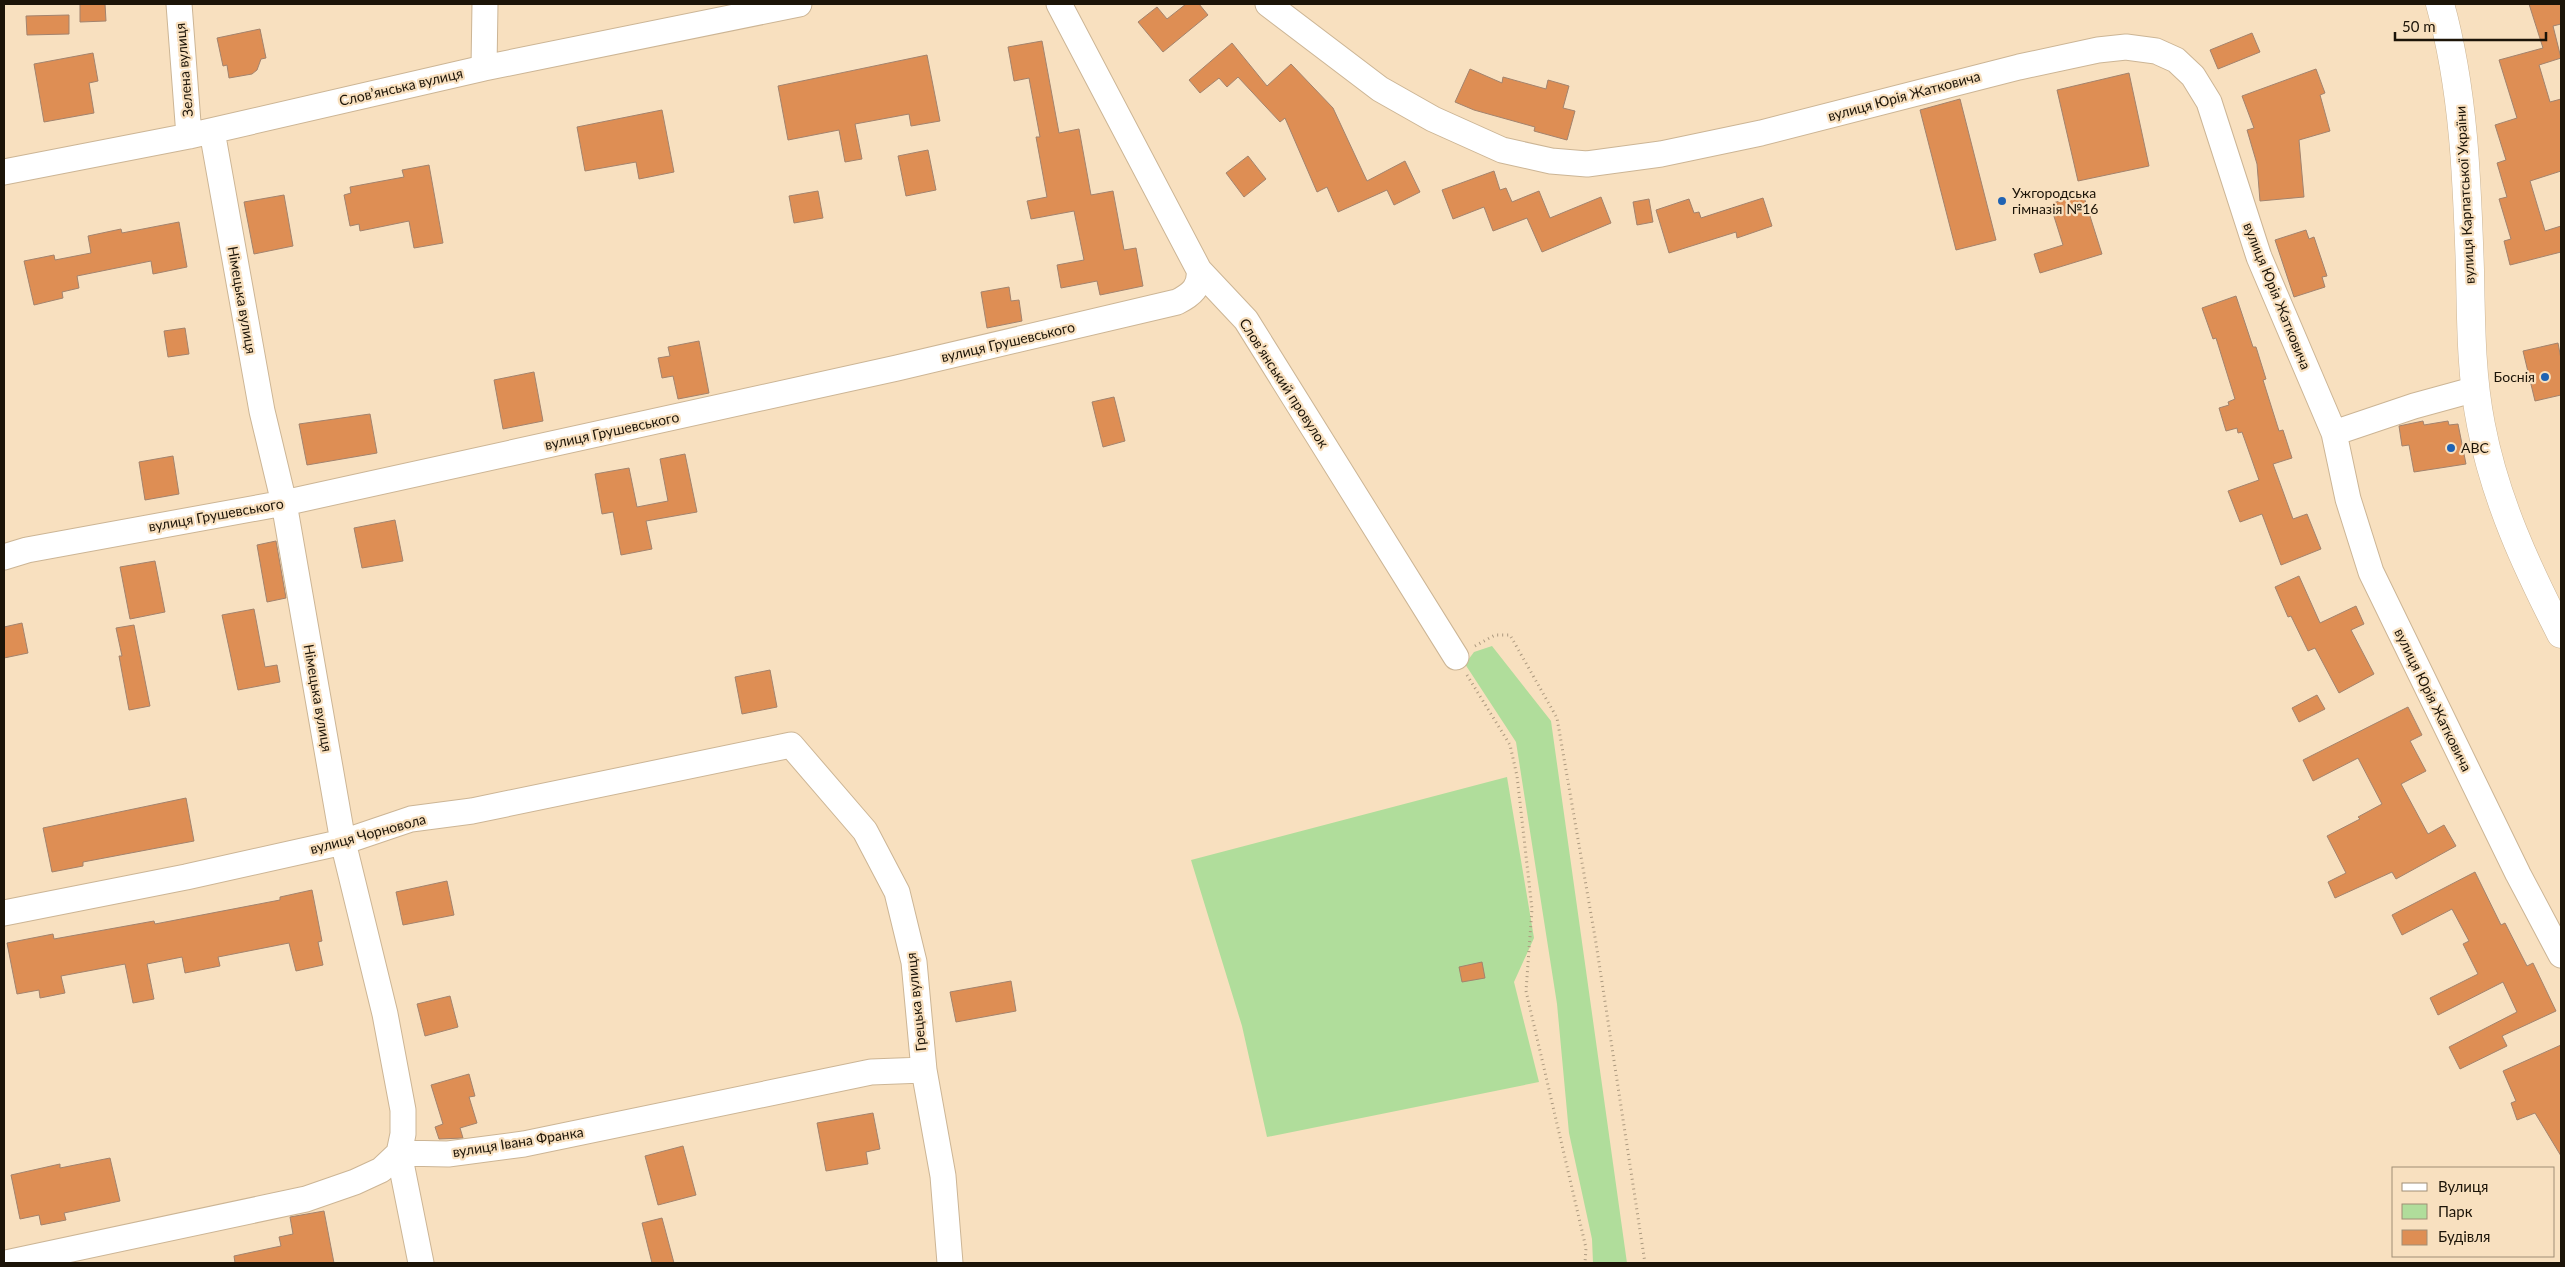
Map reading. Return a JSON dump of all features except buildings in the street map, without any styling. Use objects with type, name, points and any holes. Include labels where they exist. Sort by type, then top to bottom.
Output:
[{"type":"main road","name":"вулиця Карпатської України","points":[[2440,4],[2458,83],[2476,389],[2481,425],[2494,479],[2526,562],[2561,634]]},
{"type":"street","name":"Зелена вулиця","points":[[179,4],[200,134]]},
{"type":"street","points":[[484,68],[485,4]]},
{"type":"street","name":"Словʼянський провулок","points":[[1059,4],[1199,270],[1246,320],[1456,657]]},
{"type":"street","name":"вулиця Юрія Жатковича","points":[[1268,4],[1380,89],[1433,119],[1502,150],[1551,161],[1587,164],[1661,154],[1761,133],[2019,67],[2089,52],[2126,47],[2156,51],[2176,60],[2193,76],[2209,102],[2259,257],[2334,433],[2348,499],[2371,572],[2518,874],[2561,955]]},
{"type":"street","name":"Словʼянська вулиця","points":[[4,172],[200,134],[484,68],[791,5]]},
{"type":"street","name":"Німецька вулиця","points":[[200,134],[284,503],[343,842],[385,1014],[403,1110],[403,1134],[399,1153],[422,1263]]},
{"type":"street","name":"вулиця Грушевського","points":[[4,557],[27,550],[284,503],[898,368],[1177,302],[1189,296],[1196,287],[1199,270]]},
{"type":"street","points":[[2334,433],[2377,417],[2476,389]]},
{"type":"street","name":"вулиця Чорновола","points":[[4,913],[186,877],[343,842],[411,819],[472,811],[791,745]]},
{"type":"street","name":"Грецька вулиця","points":[[791,745],[865,831],[897,892],[914,962],[924,1070],[943,1176],[950,1263]]},
{"type":"street","name":"вулиця Івана Франка","points":[[399,1153],[448,1154],[524,1144],[871,1072],[924,1070]]},
{"type":"street","points":[[6,1263],[306,1199],[355,1182],[381,1170],[399,1153]]},
{"type":"path","points":[[1586,1263],[1586,1248],[1526,991],[1532,909],[1516,768],[1510,745],[1456,657],[1495,635],[1510,635],[1557,718],[1596,943],[1645,1263]]},
{"type":"green space","points":[[1492,646],[1551,721],[1627,1263],[1593,1263],[1592,1239],[1569,1133],[1557,1004],[1516,742],[1465,664],[1474,652]]},
{"type":"green space","points":[[1507,777],[1534,938],[1514,982],[1539,1082],[1267,1137],[1242,1026],[1191,860]]},
{"type":"place","name":"Ужгородська гімназія №16","points":[[2002,201]]},
{"type":"place","name":"Боснія","points":[[2545,377]]},
{"type":"place","name":"ABC","points":[[2451,448]]}]
